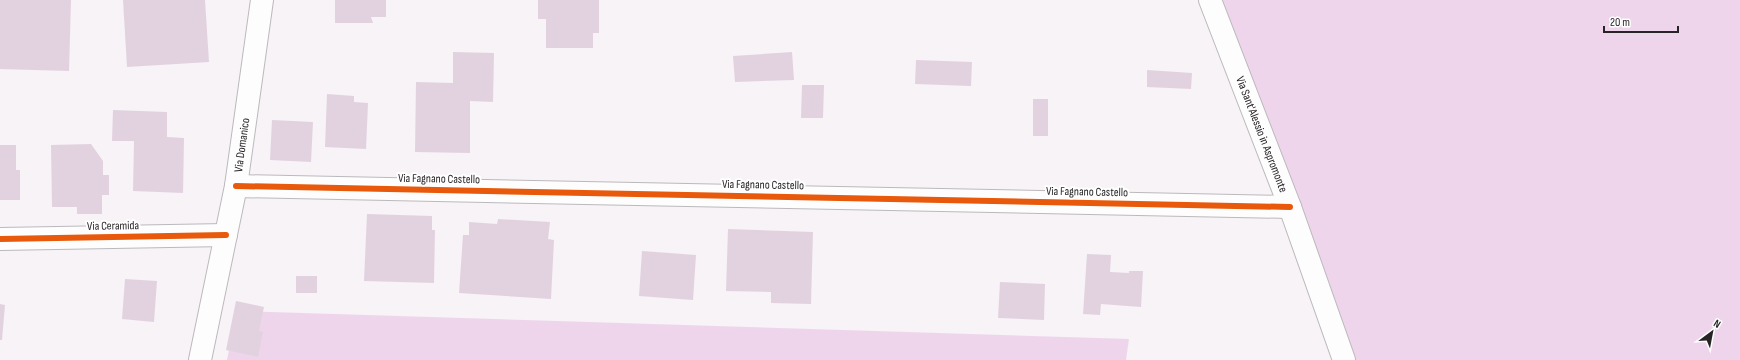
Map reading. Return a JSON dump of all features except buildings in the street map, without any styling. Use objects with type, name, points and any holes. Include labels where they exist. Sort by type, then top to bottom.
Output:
[{"type":"street","name":"Via Domanico","points":[[200,360],[236,186],[262,0]]},
{"type":"street","name":"Via Sant'Alessio in Aspromonte","points":[[1210,0],[1290,207],[1344,360]]},
{"type":"street","name":"Via Fagnano Castello","points":[[236,186],[1290,207]]},
{"type":"street","name":"Via Ceramida","points":[[0,239],[226,235]]},
{"type":"shaded area","points":[[1210,0],[1740,0],[1740,360],[1344,360]]},
{"type":"shaded area","points":[[237,311],[1129,339],[1126,360],[227,360]]},
{"type":"cycle path","points":[[236,186],[1290,207]]},
{"type":"cycle path","points":[[0,239],[226,235]]}]
